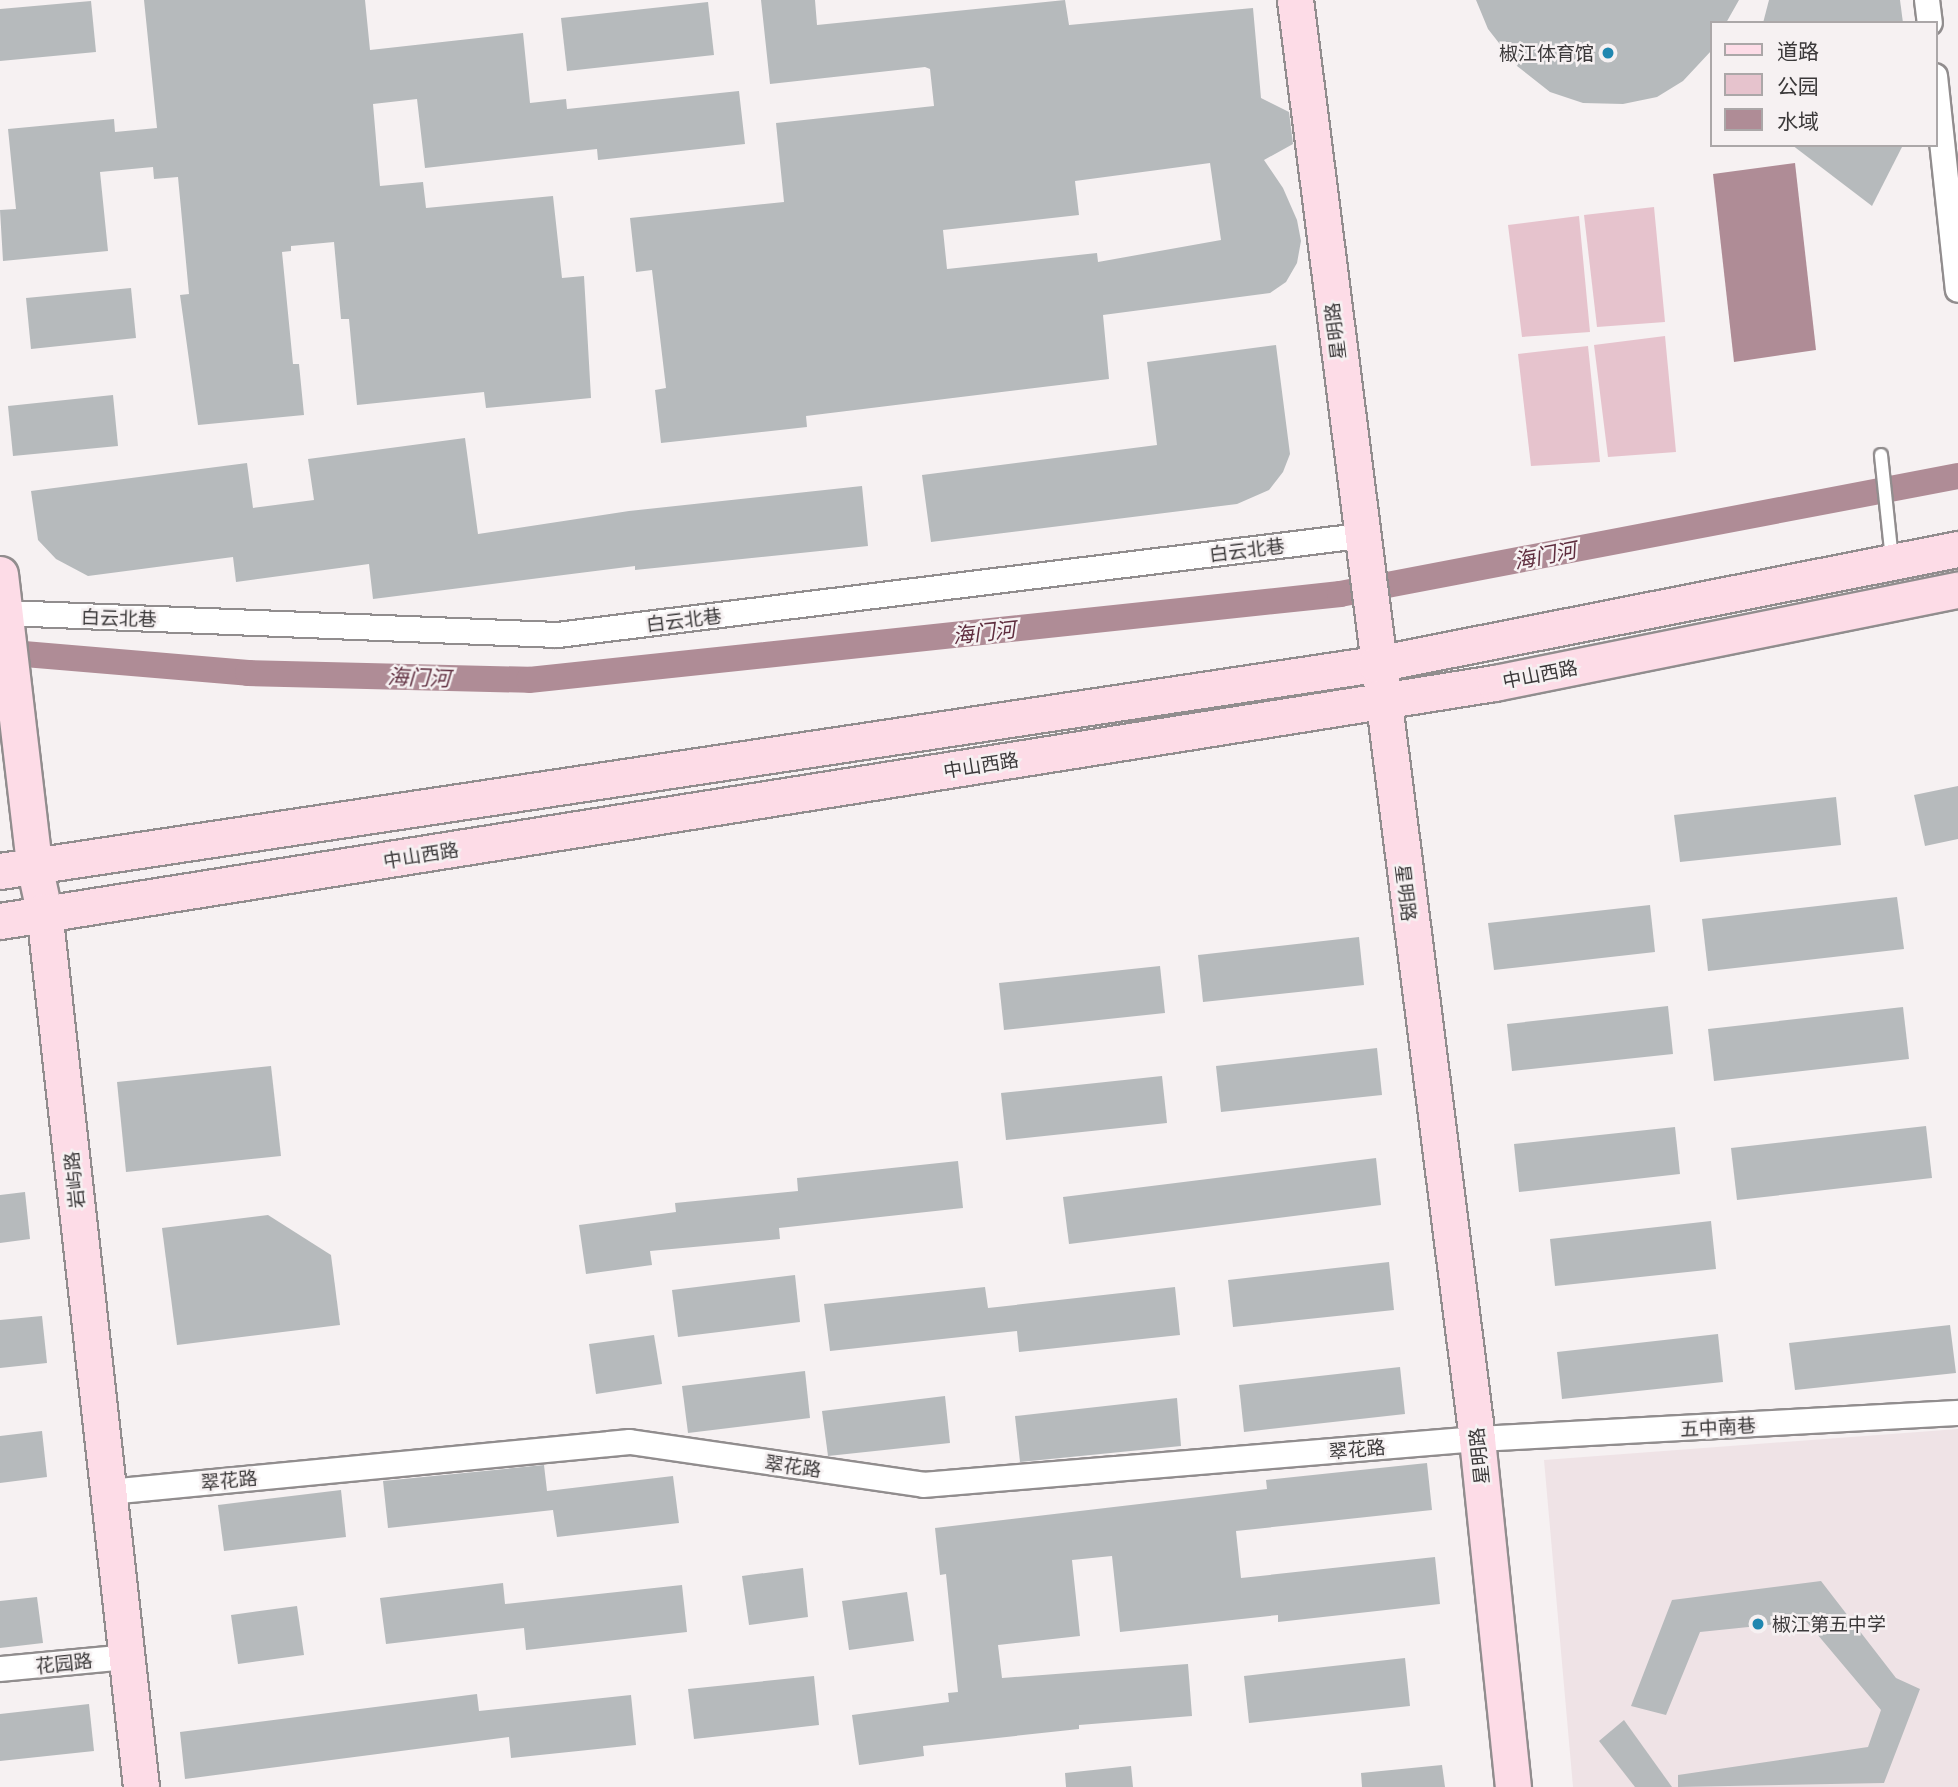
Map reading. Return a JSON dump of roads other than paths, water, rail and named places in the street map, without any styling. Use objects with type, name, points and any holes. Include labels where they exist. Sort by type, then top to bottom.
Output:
[{"type":"main road","name":"星明路","points":[[1295,0],[1381,702],[1478,1439],[1513,1787]]},
{"type":"main road","name":"中山西路","points":[[0,872],[34,865],[288,831],[1375,653],[1958,550]]},
{"type":"main road","name":"岩屿路","points":[[0,574],[34,865],[44,911],[141,1787]]},
{"type":"main road","name":"中山西路","points":[[0,921],[44,911],[1381,702],[1958,590]]},
{"type":"street","points":[[1927,0],[1930,21]]},
{"type":"street","points":[[1937,95],[1958,290]]},
{"type":"street","name":"白云北巷","points":[[5,614],[558,635],[1360,536]]},
{"type":"street","name":"五中南巷","points":[[1478,1439],[1958,1413]]},
{"type":"street","name":"翠花路","points":[[109,1492],[630,1442],[923,1485],[1478,1439]]},
{"type":"street","name":"花园路","points":[[0,1669],[127,1657]]},
{"type":"lane","points":[[1881,454],[1892,562]]},
{"type":"water","points":[[1795,163],[1816,350],[1734,362],[1713,174]]},
{"type":"waterway","name":"海门河","points":[[0,652],[248,673],[529,680],[1340,594],[1958,476]]},
{"type":"place","name":"椒江体育馆","points":[[1608,53]]},
{"type":"place","name":"椒江第五中学","points":[[1758,1624]]}]
